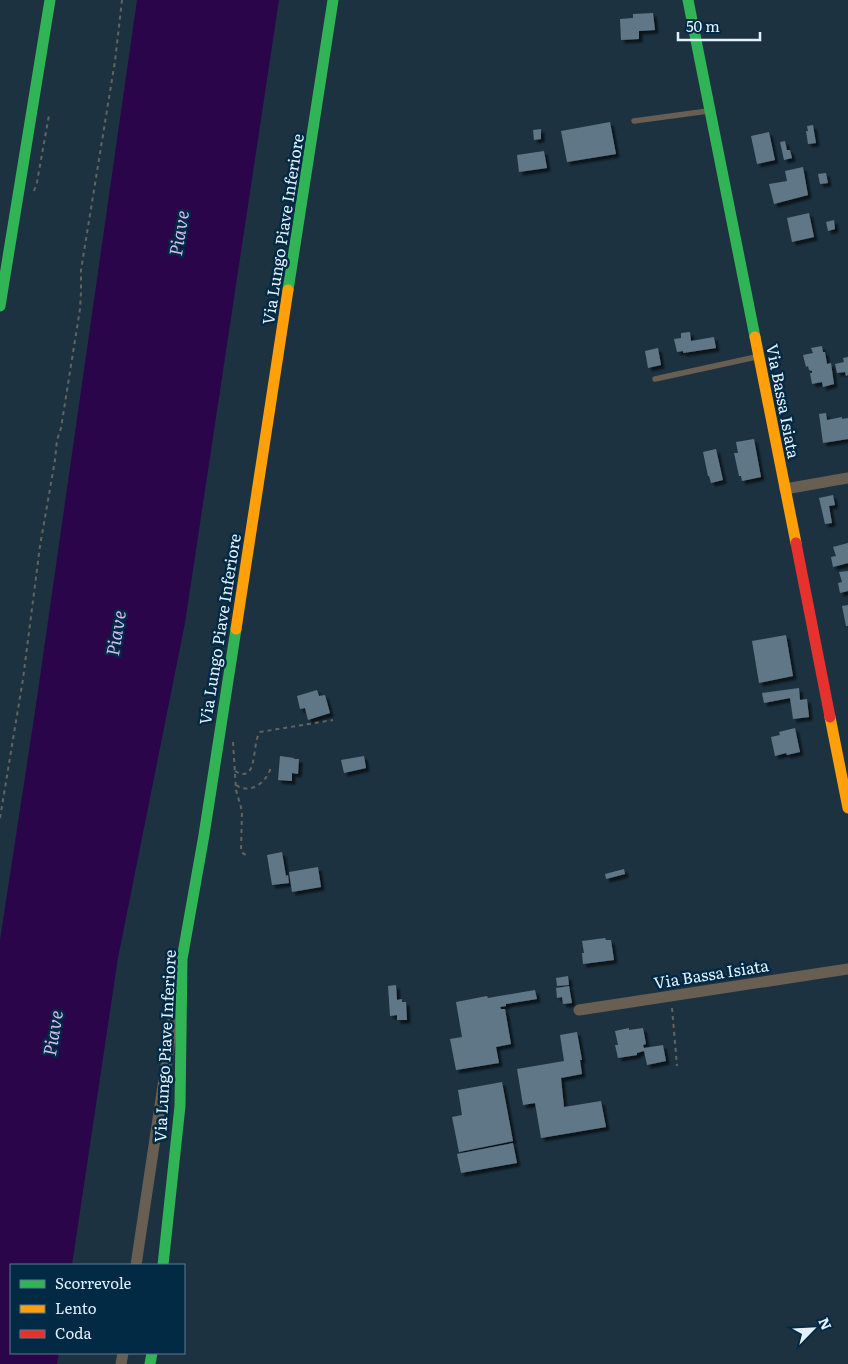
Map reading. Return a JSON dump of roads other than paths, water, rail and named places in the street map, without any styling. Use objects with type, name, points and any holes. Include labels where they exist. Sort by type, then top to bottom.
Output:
[{"type":"main road","points":[[0,306],[50,0]]},
{"type":"main road","name":"Via Lungo Piave Inferiore","points":[[164,1264],[180,1106],[182,960],[204,835],[334,0]]},
{"type":"main road","name":"Via Bassa Isiata","points":[[688,0],[848,808]]},
{"type":"street","points":[[785,488],[848,478]]},
{"type":"street","points":[[136,1264],[182,960]]},
{"type":"street","name":"Via Bassa Isiata","points":[[579,1010],[848,969]]},
{"type":"lane","points":[[634,121],[710,111]]},
{"type":"lane","points":[[656,379],[758,357]]},
{"type":"water","name":"Piave","points":[[137,0],[279,0],[185,623],[118,958],[72,1264],[10,1264],[10,1354],[59,1354],[57,1364],[0,1364],[0,940],[36,705]]}]
